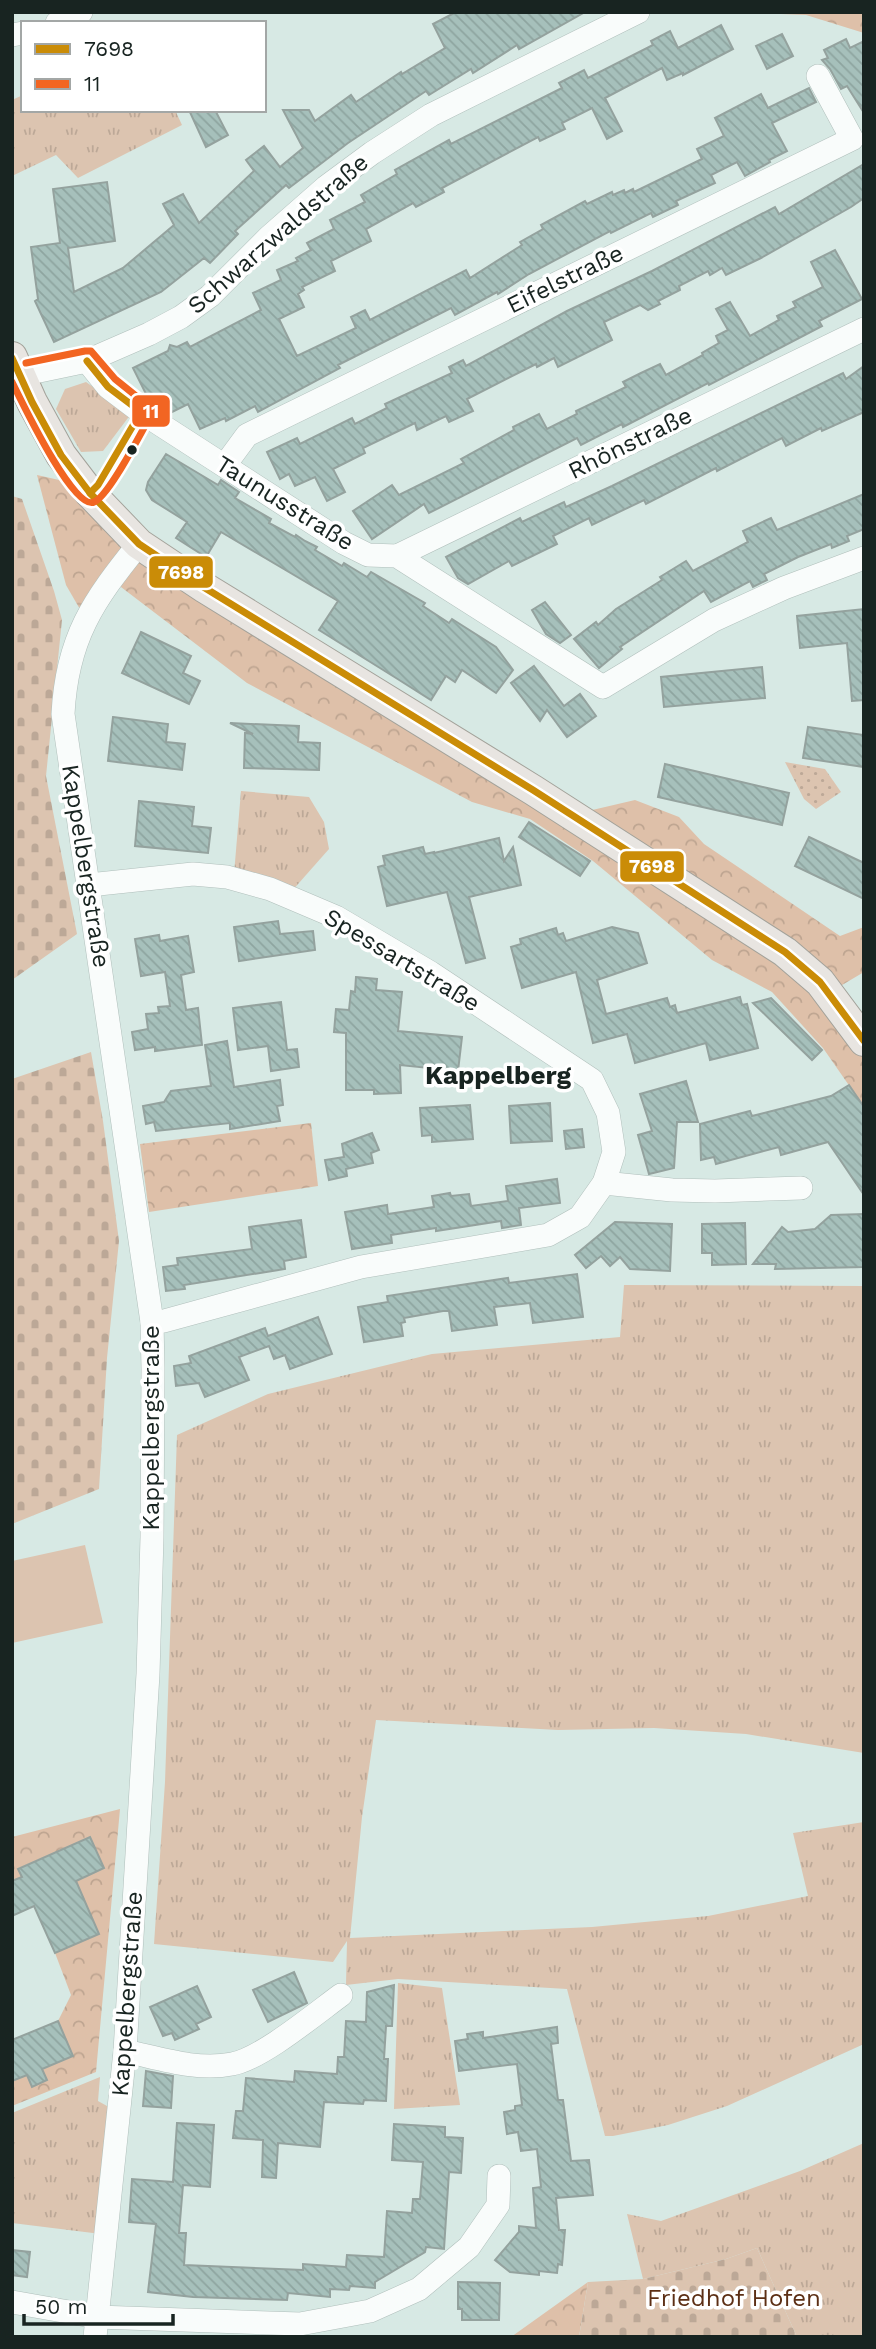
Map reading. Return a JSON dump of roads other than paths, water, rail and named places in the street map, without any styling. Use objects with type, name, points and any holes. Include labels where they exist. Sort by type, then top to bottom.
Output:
[{"type":"main road","points":[[16,366],[61,455],[90,494],[139,544],[785,951],[820,982],[864,1041]]},
{"type":"street","points":[[61,21],[81,12]]},
{"type":"street","name":"Schwarzwaldstraße","points":[[16,366],[86,361],[181,317],[210,296],[269,237],[326,187],[420,121],[638,12]]},
{"type":"street","name":"Eifelstraße","points":[[225,465],[247,435],[858,148],[818,76]]},
{"type":"street","name":"Rhönstraße","points":[[397,556],[864,329]]},
{"type":"street","name":"Taunusstraße","points":[[86,361],[97,376],[119,396],[344,543],[368,555],[397,556],[603,687],[714,620],[784,588],[864,558]]},
{"type":"street","name":"Kappelbergstraße","points":[[96,2327],[125,2051],[149,1660],[152,1322],[75,782],[65,734],[65,686],[71,656],[82,627],[107,584],[139,544]]},
{"type":"street","name":"Spessartstraße","points":[[89,885],[193,874],[227,877],[270,889],[336,917],[431,973],[592,1080],[608,1113],[614,1152],[604,1183],[580,1217],[548,1235],[361,1266],[164,1321],[152,1322]]},
{"type":"street","points":[[604,1183],[694,1190],[801,1188]]},
{"type":"street","points":[[125,2051],[197,2066],[234,2064],[268,2048],[341,1995]]},
{"type":"street","points":[[12,2302],[96,2327],[300,2324],[370,2311],[419,2289],[469,2247],[498,2205],[499,2176]]},
{"type":"district","name":"Kappelberg","points":[[498,1075]]},
{"type":"park label","name":"Friedhof Hofen","points":[[734,2298]]}]
